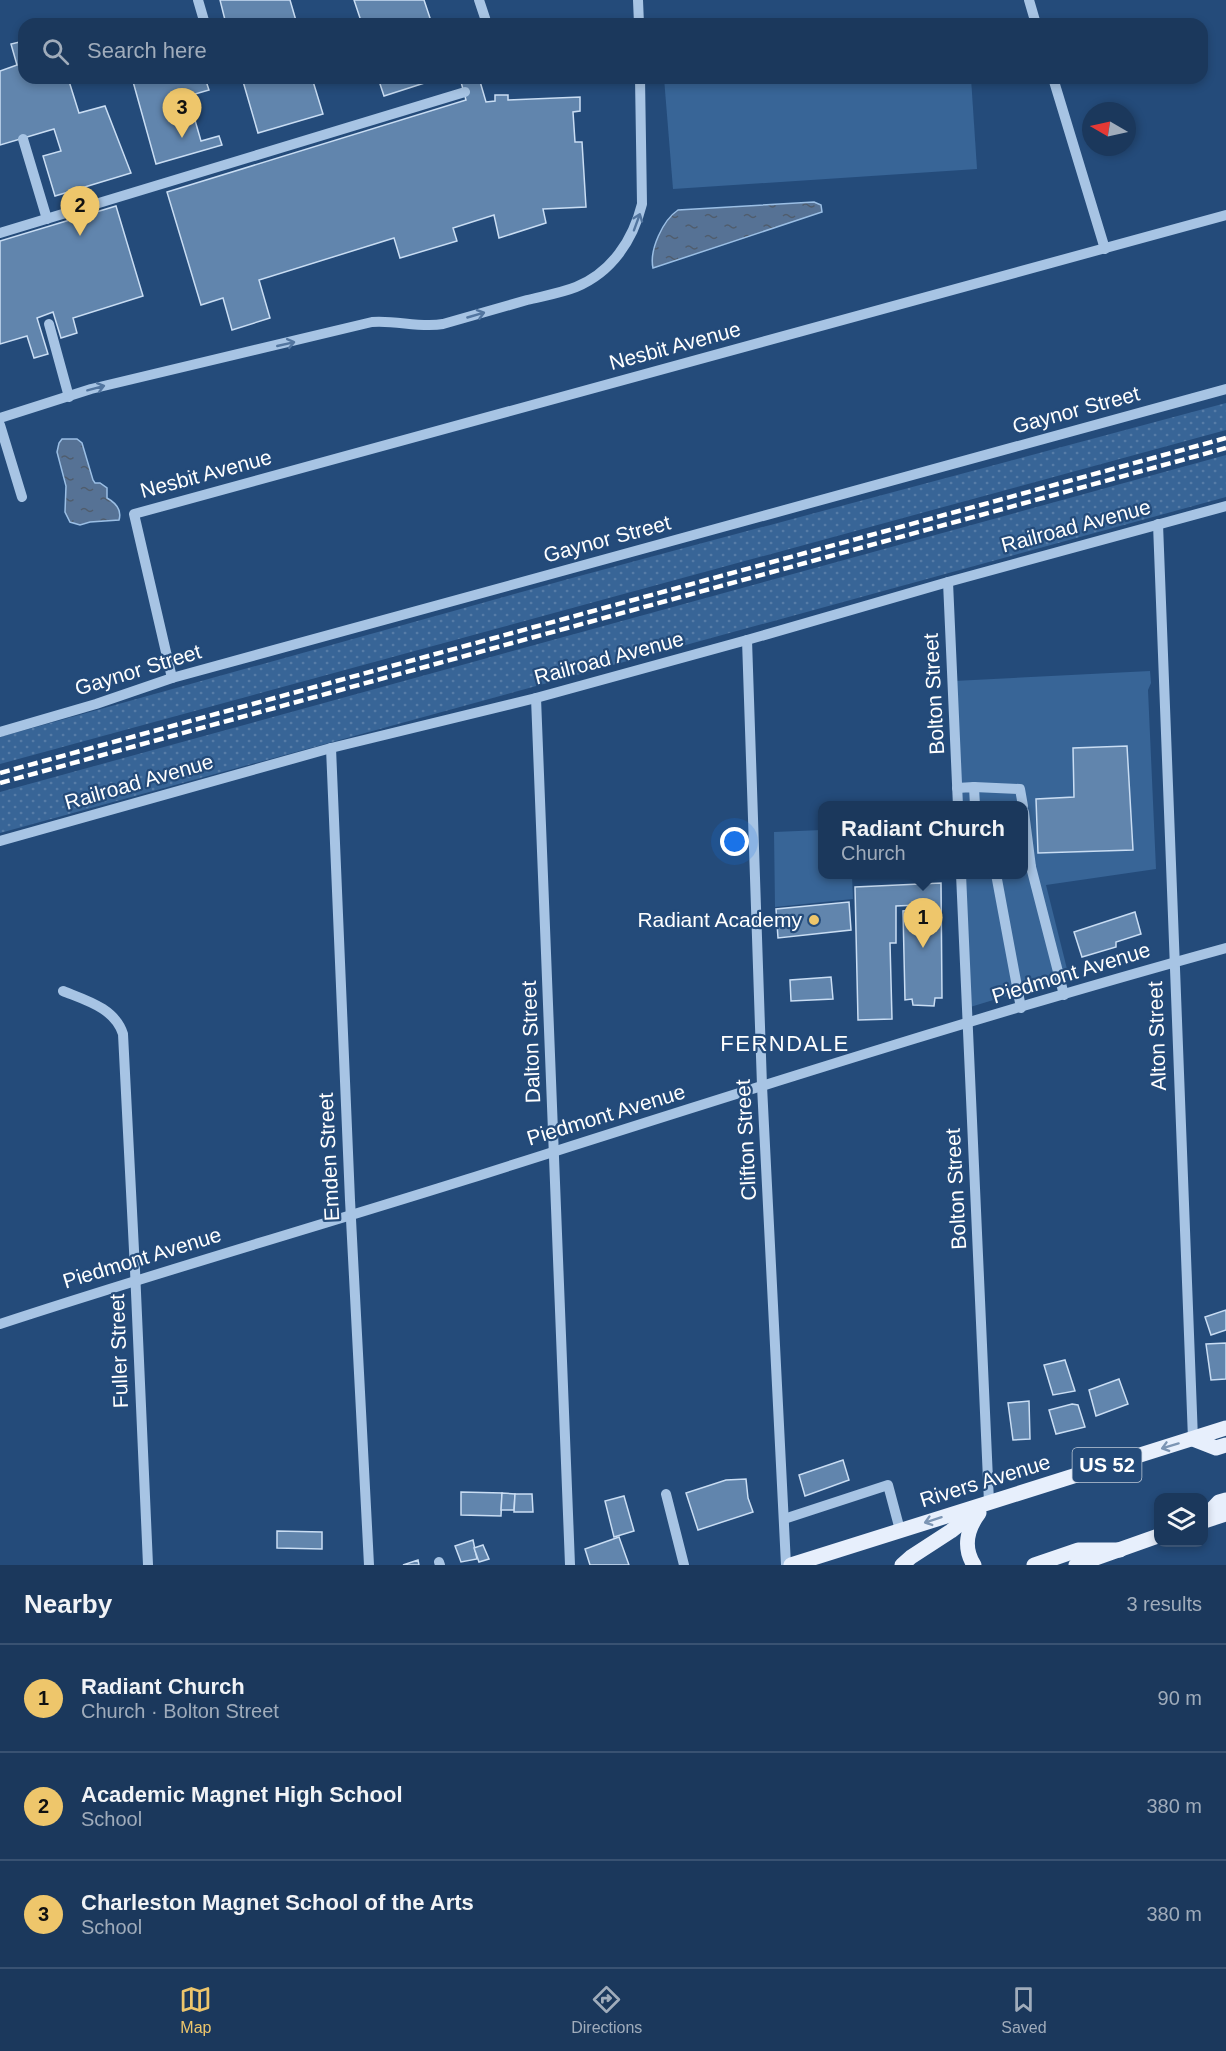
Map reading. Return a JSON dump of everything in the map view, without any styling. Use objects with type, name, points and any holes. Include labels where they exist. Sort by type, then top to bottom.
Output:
[{"type":"main road","name":"Rivers Avenue","points":[[791,1565],[1226,1428]]},
{"type":"main road","points":[[1193,1439],[1216,1448],[1226,1445]]},
{"type":"main road","points":[[1208,1514],[1219,1502],[1226,1500]]},
{"type":"main road","points":[[902,1565],[989,1502]]},
{"type":"main road","points":[[974,1565],[969,1557],[967,1546],[969,1534],[975,1518],[989,1502]]},
{"type":"main road","points":[[1208,1519],[1226,1514]]},
{"type":"main road","points":[[1076,1565],[1154,1537]]},
{"type":"main road","points":[[1034,1565],[1078,1550],[1120,1550]]},
{"type":"street","points":[[198,0],[203,18]]},
{"type":"street","points":[[479,0],[485,18]]},
{"type":"street","points":[[638,0],[638,18]]},
{"type":"street","points":[[1029,0],[1034,18]]},
{"type":"street","points":[[0,418],[91,389],[372,322],[389,320],[431,326],[443,324],[577,287],[604,269],[622,252],[639,217],[642,204],[640,84]]},
{"type":"street","points":[[1055,84],[1105,249]]},
{"type":"street","points":[[0,234],[465,92]]},
{"type":"street","points":[[23,139],[47,219]]},
{"type":"street","name":"Nesbit Avenue","points":[[172,678],[134,514],[1226,215]]},
{"type":"street","points":[[49,324],[69,397]]},
{"type":"street","name":"Gaynor Street","points":[[0,732],[96,704],[172,678],[1226,389]]},
{"type":"street","points":[[0,425],[22,497]]},
{"type":"street","name":"Railroad Avenue","points":[[0,841],[331,748],[537,698],[1226,506]]},
{"type":"street","name":"Alton Street","points":[[1158,524],[1193,1439]]},
{"type":"street","name":"Bolton Street","points":[[948,582],[958,801]]},
{"type":"street","name":"Clifton Street","points":[[747,640],[762,1086],[786,1565]]},
{"type":"street","name":"Dalton Street","points":[[537,698],[570,1565]]},
{"type":"street","name":"Emden Street","points":[[331,748],[369,1565]]},
{"type":"street","points":[[974,787],[975,801]]},
{"type":"street","points":[[957,788],[1020,789],[1022,801]]},
{"type":"street","points":[[1028,870],[1064,995]]},
{"type":"street","name":"Bolton Street","points":[[961,879],[989,1502]]},
{"type":"street","points":[[997,879],[1021,1008]]},
{"type":"street","name":"Piedmont Avenue","points":[[0,1324],[136,1279],[351,1215],[762,1086],[1226,948]]},
{"type":"street","name":"Fuller Street","points":[[63,991],[96,1004],[120,1024],[123,1034],[148,1565]]},
{"type":"street","points":[[784,1519],[888,1485],[900,1530]]},
{"type":"street","points":[[666,1494],[684,1565]]},
{"type":"shaded area","points":[[664,84],[971,84],[977,169],[673,189]]},
{"type":"shaded area","points":[[1226,403],[1226,430],[0,764],[0,737],[572,578]]},
{"type":"shaded area","points":[[1226,455],[1226,497],[0,833],[0,792]]},
{"type":"shaded area","points":[[1150,671],[1151,683],[1148,690],[1156,869],[1046,885],[1069,977],[967,1008],[962,879],[1028,879],[1028,801],[959,801],[954,681]]},
{"type":"shaded area","points":[[818,830],[818,879],[852,879],[853,899],[775,907],[774,832]]},
{"type":"water","points":[[814,202],[821,205],[822,212],[653,268],[653,253],[658,236],[667,221],[678,210]]},
{"type":"water","points":[[62,439],[77,439],[82,443],[93,480],[107,488],[107,498],[118,507],[119,520],[80,525],[70,522],[65,512],[66,486],[57,452]]},
{"type":"building","points":[[220,0],[290,0],[295,18],[224,18]]},
{"type":"building","points":[[354,0],[424,0],[430,18],[360,18]]},
{"type":"building","points":[[18,42],[18,84],[70,84],[79,113],[105,106],[131,173],[55,196],[43,156],[61,151],[54,129],[0,145],[0,71],[17,65],[11,44]]},
{"type":"building","points":[[134,84],[207,84],[209,90],[188,96],[201,141],[219,136],[222,145],[156,164]]},
{"type":"building","points":[[244,84],[314,84],[323,114],[258,133]]},
{"type":"building","points":[[380,84],[421,84],[384,96]]},
{"type":"building","points":[[462,84],[481,84],[486,102],[495,101],[495,95],[508,95],[508,100],[580,97],[580,111],[573,112],[575,142],[582,142],[586,207],[543,209],[546,223],[499,238],[494,215],[453,228],[457,241],[400,258],[394,238],[259,280],[270,318],[232,330],[223,298],[201,305],[167,192],[466,100]]},
{"type":"building","points":[[116,206],[143,296],[73,318],[77,333],[61,338],[53,312],[37,318],[48,354],[34,358],[27,336],[0,344],[0,241]]},
{"type":"building","points":[[1127,746],[1133,850],[1038,853],[1036,799],[1074,797],[1073,748]]},
{"type":"building","points":[[941,883],[942,998],[935,998],[934,1006],[913,1005],[912,999],[905,1000],[903,911],[919,909],[918,905],[896,906],[896,943],[890,943],[892,1019],[858,1020],[855,887]]},
{"type":"building","name":"Radiant Academy","points":[[849,902],[851,930],[778,938],[776,909]]},
{"type":"building","points":[[1135,912],[1141,934],[1116,942],[1116,947],[1082,957],[1074,932]]},
{"type":"building","points":[[831,977],[833,999],[791,1001],[790,980]]},
{"type":"building","points":[[1226,1310],[1226,1330],[1211,1335],[1205,1317]]},
{"type":"building","points":[[1226,1343],[1226,1379],[1211,1380],[1206,1344]]},
{"type":"building","points":[[1065,1360],[1075,1391],[1053,1395],[1044,1365]]},
{"type":"building","points":[[1119,1379],[1128,1404],[1096,1416],[1089,1390]]},
{"type":"building","points":[[1029,1401],[1030,1439],[1013,1440],[1008,1403]]},
{"type":"building","points":[[1072,1404],[1078,1405],[1085,1427],[1056,1434],[1049,1410]]},
{"type":"building","points":[[843,1460],[849,1480],[805,1496],[799,1475]]},
{"type":"building","points":[[746,1479],[748,1498],[753,1512],[698,1530],[686,1493],[726,1480]]},
{"type":"building","points":[[461,1492],[502,1493],[501,1516],[461,1515]]},
{"type":"building","points":[[502,1493],[515,1494],[514,1510],[501,1510]]},
{"type":"building","points":[[515,1494],[532,1494],[533,1512],[514,1512]]},
{"type":"building","points":[[624,1496],[634,1531],[614,1537],[605,1501]]},
{"type":"building","points":[[277,1531],[322,1532],[322,1549],[277,1548]]},
{"type":"building","points":[[619,1537],[629,1565],[590,1565],[585,1549]]},
{"type":"building","points":[[473,1540],[477,1559],[461,1562],[455,1546]]},
{"type":"building","points":[[483,1545],[489,1559],[479,1562],[474,1548]]},
{"type":"building","points":[[418,1560],[419,1565],[403,1565]]},
{"type":"railway","points":[[0,773],[1226,438]]},
{"type":"railway","points":[[0,783],[1226,448]]},
{"type":"place","name":"Charleston Magnet School of the Arts","points":[[182,138]]},
{"type":"place","name":"Academic Magnet High School","points":[[80,236]]},
{"type":"place","name":"Radiant Academy","points":[[814,920]]},
{"type":"place","name":"Radiant Church","points":[[923,948]]},
{"type":"district","name":"FERNDALE","points":[[785,1043]]}]
